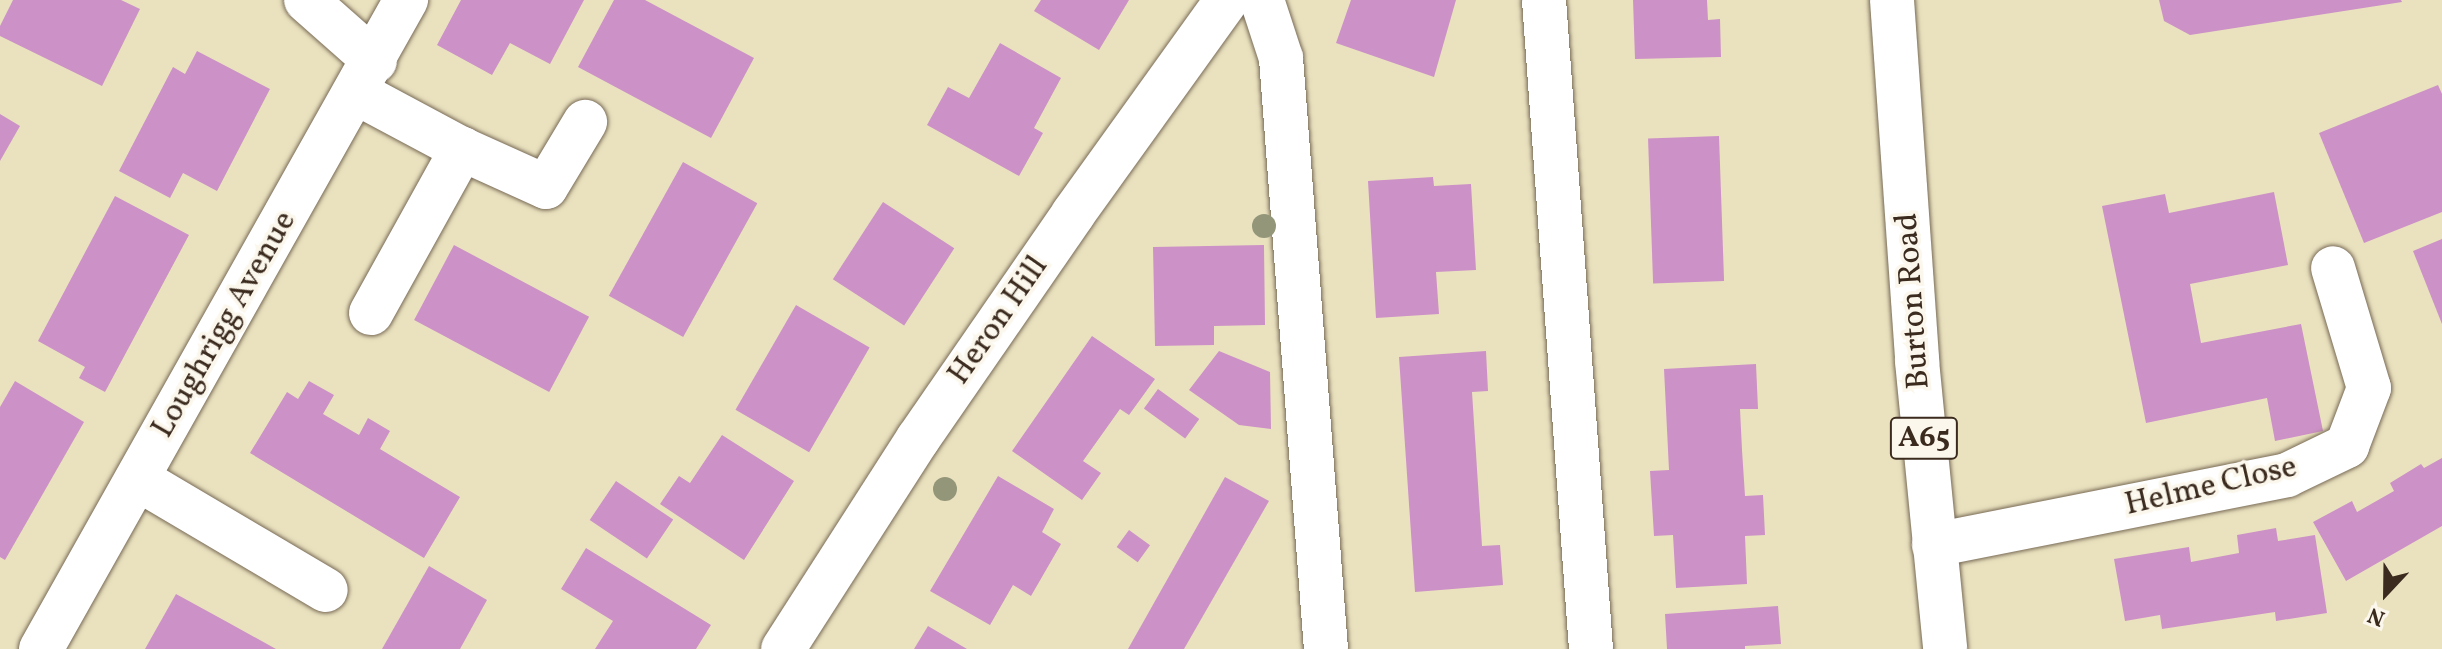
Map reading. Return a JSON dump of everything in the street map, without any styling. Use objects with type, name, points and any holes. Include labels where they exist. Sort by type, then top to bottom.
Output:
[{"type":"street","points":[[306,0],[366,77],[462,149],[546,187],[585,122]]},
{"type":"street","name":"Loughrigg Avenue","points":[[41,649],[366,77],[406,0]]},
{"type":"street","name":"Heron Hill","points":[[783,649],[918,439],[1073,214],[1227,0]]},
{"type":"street","points":[[1262,0],[1281,58],[1326,649]]},
{"type":"street","points":[[1544,0],[1591,649]]},
{"type":"street","name":"Burton Road","points":[[1892,0],[1934,545],[1945,649]]},
{"type":"street","points":[[371,313],[462,149]]},
{"type":"street","name":"Helme Close","points":[[1934,545],[2287,475],[2347,446],[2369,388],[2333,268]]},
{"type":"street","points":[[138,479],[326,590]]},
{"type":"building","points":[[13,0],[121,0],[140,9],[102,86],[0,36],[0,26]]},
{"type":"building","points":[[461,0],[584,0],[550,64],[510,43],[492,75],[437,45]]},
{"type":"building","points":[[614,0],[645,0],[754,58],[711,138],[578,67]]},
{"type":"building","points":[[1041,0],[1129,0],[1099,50],[1034,11]]},
{"type":"building","points":[[1351,0],[1456,0],[1434,77],[1336,43]]},
{"type":"building","points":[[1633,0],[1707,0],[1708,20],[1720,19],[1721,57],[1635,59]]},
{"type":"building","points":[[2159,0],[2402,2],[2190,35],[2164,21]]},
{"type":"building","points":[[1000,43],[1061,78],[1034,128],[1043,133],[1019,176],[927,125],[948,87],[969,98]]},
{"type":"building","points":[[197,51],[270,89],[217,191],[183,173],[170,198],[119,171],[173,67],[185,74]]},
{"type":"building","points":[[2438,85],[2442,94],[2442,212],[2364,243],[2319,133]]},
{"type":"building","points":[[0,114],[20,126],[0,161]]},
{"type":"building","points":[[1719,136],[1724,281],[1653,283],[1648,138]]},
{"type":"building","points":[[683,162],[757,203],[683,337],[609,296]]},
{"type":"building","points":[[1433,177],[1434,186],[1471,184],[1476,270],[1436,272],[1439,314],[1376,318],[1368,181]]},
{"type":"building","points":[[2274,192],[2288,265],[2190,284],[2201,343],[2301,324],[2323,431],[2275,441],[2267,398],[2146,423],[2102,206],[2165,194],[2169,213]]},
{"type":"building","points":[[115,196],[189,235],[105,392],[79,378],[85,367],[38,341]]},
{"type":"building","points":[[883,202],[954,248],[904,325],[833,279]]},
{"type":"building","points":[[2442,239],[2442,324],[2413,251]]},
{"type":"building","points":[[454,245],[589,317],[549,392],[414,320]]},
{"type":"building","points":[[1264,245],[1265,325],[1214,326],[1214,345],[1155,346],[1153,247]]},
{"type":"building","points":[[796,305],[870,348],[809,452],[736,410]]},
{"type":"building","points":[[1092,336],[1155,379],[1129,415],[1120,409],[1083,461],[1101,473],[1082,500],[1012,451]]},
{"type":"building","points":[[1219,351],[1270,372],[1271,429],[1239,425],[1189,390]]},
{"type":"building","points":[[1486,351],[1488,391],[1472,392],[1482,546],[1500,545],[1503,585],[1415,592],[1399,357]]},
{"type":"building","points":[[1756,364],[1758,409],[1740,409],[1742,450],[1745,496],[1763,495],[1765,535],[1745,536],[1747,584],[1676,588],[1673,535],[1654,536],[1650,471],[1669,470],[1664,369]]},
{"type":"building","points":[[15,381],[84,422],[5,560],[0,557],[0,407]]},
{"type":"building","points":[[309,381],[334,395],[323,414],[359,435],[368,418],[390,431],[380,449],[460,497],[424,558],[250,453],[287,392],[298,399]]},
{"type":"building","points":[[1158,389],[1199,419],[1185,438],[1144,408]]},
{"type":"building","points":[[722,435],[794,481],[744,560],[660,504],[679,476],[690,483]]},
{"type":"building","points":[[2442,458],[2442,526],[2346,581],[2313,522],[2352,501],[2357,512],[2394,491],[2390,483],[2421,464],[2424,468]]},
{"type":"building","points":[[998,476],[1054,509],[1042,532],[1061,544],[1031,596],[1013,585],[990,625],[930,591]]},
{"type":"building","points":[[1225,477],[1269,501],[1184,649],[1128,649]]},
{"type":"building","points":[[616,481],[673,520],[647,559],[590,520]]},
{"type":"building","points":[[2276,528],[2278,541],[2315,535],[2327,613],[2276,621],[2275,612],[2162,629],[2160,615],[2125,621],[2114,559],[2189,547],[2191,562],[2239,553],[2237,535]]},
{"type":"building","points":[[1129,530],[1150,545],[1138,562],[1117,547]]},
{"type":"building","points":[[586,548],[711,625],[696,649],[595,649],[613,621],[561,589]]},
{"type":"building","points":[[429,566],[487,600],[460,649],[382,649]]},
{"type":"building","points":[[176,594],[229,623],[276,649],[145,649]]},
{"type":"building","points":[[1778,606],[1781,644],[1745,646],[1745,649],[1667,649],[1665,614]]},
{"type":"building","points":[[928,626],[967,649],[914,649]]}]
